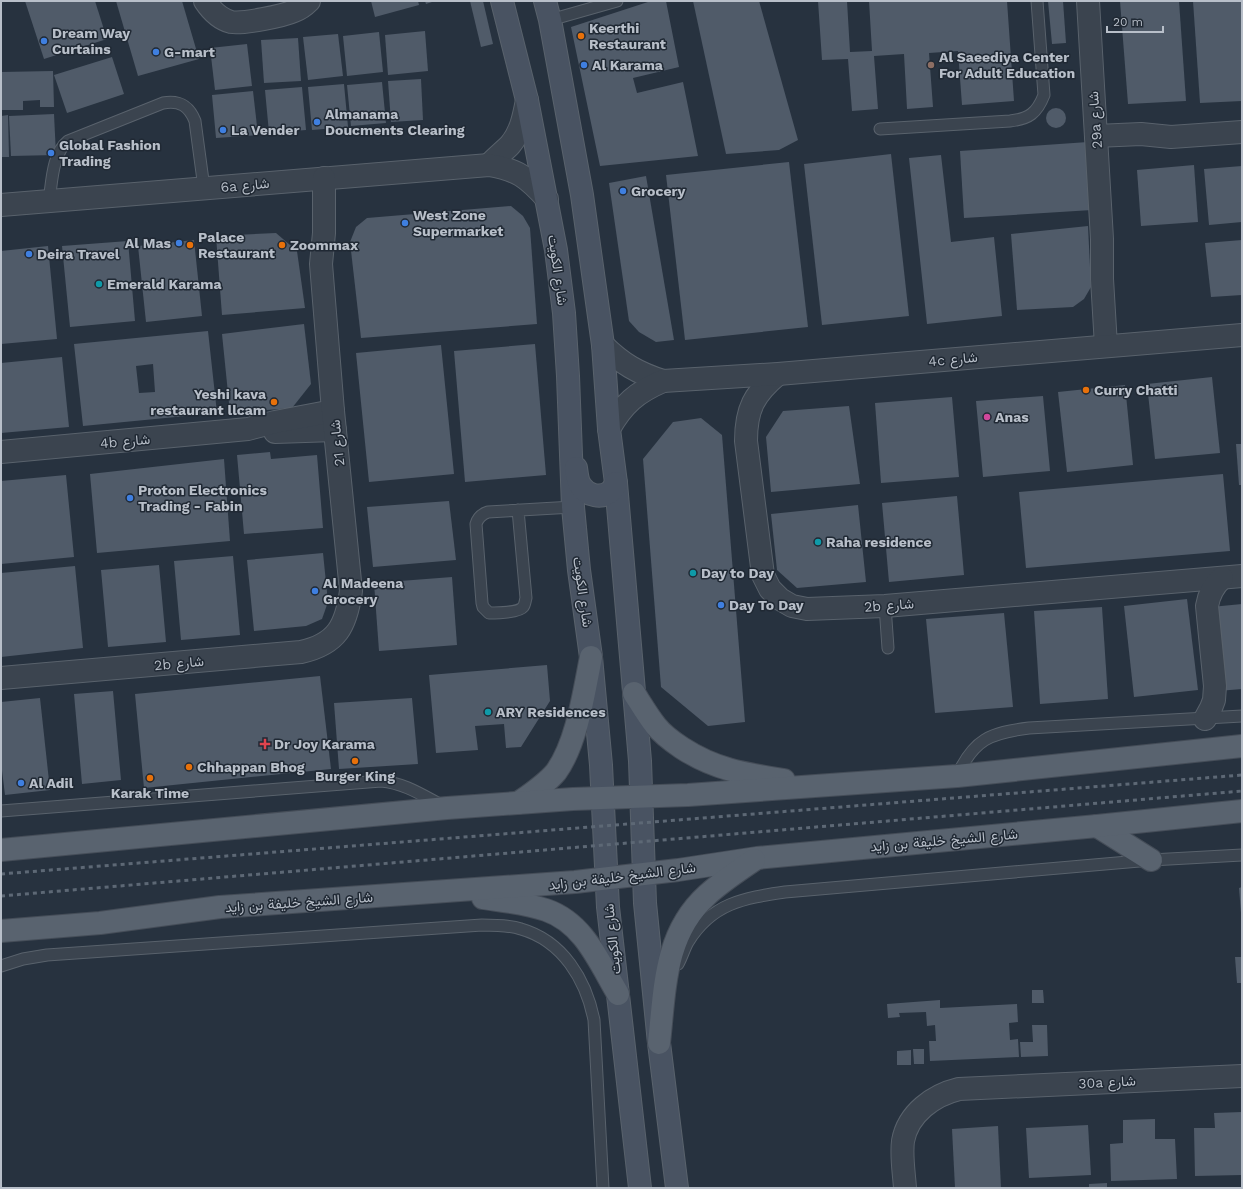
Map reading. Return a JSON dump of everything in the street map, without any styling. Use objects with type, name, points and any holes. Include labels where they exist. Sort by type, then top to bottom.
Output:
[{"type":"main road","name":"شارع الكويت","points":[[502,1],[528,100],[556,250],[564,313],[573,507],[579,570],[591,657],[603,798],[608,907],[618,994],[635,1183]]},
{"type":"main road","points":[[547,11],[582,196],[603,345],[609,429],[616,483],[640,761],[645,903],[659,1043],[677,1188]]},
{"type":"main road","points":[[571,444],[580,486],[586,492],[595,496],[604,495],[611,490],[616,483]]},
{"type":"main road","points":[[518,803],[543,785],[556,772],[563,759],[574,734],[591,657]]},
{"type":"main road","points":[[634,693],[656,727],[674,743],[695,756],[718,767],[742,774],[821,787]]},
{"type":"main road","points":[[1,850],[447,808],[603,798],[688,795],[821,787],[957,776],[1242,746]]},
{"type":"main road","name":"شارع الشيخ خليفة بن زايد","points":[[1,931],[100,923],[220,907],[575,882],[757,858],[1242,811]]},
{"type":"main road","points":[[1097,826],[1151,860]]},
{"type":"main road","points":[[659,1043],[671,954],[685,921],[707,894],[757,858]]},
{"type":"main road","points":[[450,892],[535,907],[555,914],[566,920],[584,937],[618,994]]},
{"type":"street","points":[[205,1],[211,10],[230,22],[244,22],[293,12],[310,1]]},
{"type":"street","name":"29a شارع","points":[[1088,1],[1102,240],[1107,252],[1113,278],[1113,346]]},
{"type":"street","points":[[488,165],[510,145],[518,133],[528,100]]},
{"type":"street","points":[[1097,143],[1136,146],[1171,137],[1242,132]]},
{"type":"street","name":"6a شارع","points":[[1,204],[488,165],[512,170],[523,176],[534,184],[547,199]]},
{"type":"street","name":"شارع 21","points":[[316,179],[324,233],[321,264],[334,420],[351,591],[349,608],[345,622]]},
{"type":"street","name":"4c شارع","points":[[609,429],[616,416],[637,394],[663,381],[778,374],[1242,335]]},
{"type":"street","name":"4c شارع","points":[[603,345],[616,358],[630,368],[646,376],[663,381]]},
{"type":"street","name":"2b شارع","points":[[778,374],[766,384],[750,409],[746,424],[746,441],[763,576],[770,588],[780,599],[792,606],[807,609],[885,606],[1232,577]]},
{"type":"street","name":"4b شارع","points":[[1,452],[248,429],[285,433],[334,420]]},
{"type":"street","points":[[1205,719],[1214,700],[1215,686],[1207,606],[1212,589],[1232,577]]},
{"type":"street","name":"2b شارع","points":[[1,678],[301,652],[314,649],[326,643],[345,622]]},
{"type":"street","name":"30a شارع","points":[[905,1188],[903,1140],[908,1128],[914,1116],[923,1106],[946,1092],[959,1089],[1242,1076]]},
{"type":"lane","points":[[547,11],[617,1]]},
{"type":"lane","points":[[880,129],[1016,121],[1032,115],[1040,106],[1044,95],[1045,84],[1037,1]]},
{"type":"lane","points":[[49,200],[57,154],[63,145],[68,141],[115,122],[163,103],[170,102],[179,102],[192,113],[195,121],[204,188]]},
{"type":"lane","points":[[518,510],[526,598],[524,607],[516,611],[489,613],[482,604],[476,524],[478,519],[484,513],[488,512],[518,510],[573,507]]},
{"type":"lane","points":[[885,606],[888,648]]},
{"type":"lane","points":[[957,776],[964,761],[973,749],[985,739],[999,733],[1029,728],[1242,716]]},
{"type":"lane","points":[[1,811],[381,781],[393,782],[404,786],[447,808]]},
{"type":"lane","points":[[664,998],[688,943],[698,928],[708,918],[725,906],[741,900],[785,892],[1151,860],[1242,855]]},
{"type":"lane","points":[[1,966],[23,959],[47,955],[482,925],[514,928],[535,934],[547,941],[569,962],[586,989],[591,1004],[594,1020],[603,1188]]},
{"type":"building","points":[[25,1],[95,1],[107,39],[44,59]]},
{"type":"building","points":[[116,1],[182,1],[199,59],[138,76]]},
{"type":"building","points":[[371,1],[418,1],[419,5],[375,17]]},
{"type":"building","points":[[425,1],[435,1],[426,4]]},
{"type":"building","points":[[470,1],[483,1],[493,44],[481,47]]},
{"type":"building","points":[[651,1],[666,1],[679,67],[633,78],[637,93],[683,82],[698,156],[600,166],[571,27]]},
{"type":"building","points":[[693,1],[759,1],[798,140],[779,150],[726,154]]},
{"type":"building","points":[[818,1],[847,1],[850,52],[872,51],[869,1],[1007,1],[1014,101],[962,105],[958,51],[929,53],[933,107],[907,109],[904,54],[874,56],[878,109],[852,111],[848,59],[822,60]]},
{"type":"building","points":[[1048,1],[1063,1],[1066,43],[1052,44]]},
{"type":"building","points":[[1120,1],[1179,1],[1186,101],[1128,104]]},
{"type":"building","points":[[1193,1],[1242,1],[1242,101],[1200,103]]},
{"type":"building","points":[[425,31],[428,71],[388,75],[385,35]]},
{"type":"building","points":[[379,32],[383,72],[347,76],[343,36]]},
{"type":"building","points":[[338,34],[343,76],[308,80],[303,37]]},
{"type":"building","points":[[298,38],[301,81],[264,83],[261,40]]},
{"type":"building","points":[[247,44],[252,86],[215,90],[210,48]]},
{"type":"building","points":[[112,57],[124,94],[67,113],[54,75]]},
{"type":"building","points":[[53,71],[54,107],[40,107],[40,100],[23,101],[23,110],[1,110],[1,72]]},
{"type":"building","points":[[421,79],[423,120],[391,122],[388,81]]},
{"type":"building","points":[[382,82],[386,123],[351,126],[347,85]]},
{"type":"building","points":[[344,84],[348,127],[312,130],[308,87]]},
{"type":"building","points":[[302,87],[306,130],[269,133],[265,90]]},
{"type":"building","points":[[253,91],[258,135],[216,138],[212,95]]},
{"type":"building","points":[[1056,108],[1063,111],[1066,118],[1063,125],[1056,128],[1049,125],[1046,118],[1049,111]]},
{"type":"building","points":[[54,114],[56,155],[11,156],[9,116]]},
{"type":"building","points":[[8,115],[9,157],[1,157],[1,116]]},
{"type":"building","points":[[1088,142],[1092,210],[964,218],[960,151]]},
{"type":"building","points":[[891,154],[909,316],[822,325],[804,164]]},
{"type":"building","points":[[941,155],[951,242],[994,237],[1002,316],[927,324],[909,158]]},
{"type":"building","points":[[789,162],[808,327],[685,340],[666,175]]},
{"type":"building","points":[[1194,165],[1198,222],[1141,226],[1137,170]]},
{"type":"building","points":[[1242,166],[1242,222],[1209,225],[1204,169]]},
{"type":"building","points":[[646,176],[674,340],[656,342],[639,332],[629,321],[609,183]]},
{"type":"building","points":[[511,206],[523,216],[530,228],[537,324],[361,338],[350,242],[356,227],[367,218]]},
{"type":"building","points":[[1088,226],[1091,287],[1084,299],[1073,307],[1017,310],[1011,234]]},
{"type":"building","points":[[276,233],[297,251],[305,308],[222,315],[216,236]]},
{"type":"building","points":[[194,240],[202,316],[146,322],[138,246]]},
{"type":"building","points":[[1242,240],[1242,295],[1211,297],[1205,243]]},
{"type":"building","name":"Emerald Karama","points":[[128,241],[135,321],[70,327],[62,246]]},
{"type":"building","points":[[48,246],[57,339],[1,344],[1,251]]},
{"type":"building","points":[[304,324],[311,384],[292,408],[230,413],[222,334]]},
{"type":"building","points":[[208,331],[217,413],[83,426],[74,344]],"holes":[[[153,364],[155,392],[139,393],[136,366]]]},
{"type":"building","points":[[535,344],[546,475],[465,482],[454,351]]},
{"type":"building","points":[[441,345],[454,474],[369,482],[356,353]]},
{"type":"building","points":[[62,357],[69,427],[1,433],[1,363]]},
{"type":"building","points":[[1212,377],[1220,453],[1155,459],[1147,384]]},
{"type":"building","points":[[1125,385],[1133,465],[1067,472],[1058,392]]},
{"type":"building","points":[[1043,396],[1050,471],[983,477],[976,401]]},
{"type":"building","points":[[952,397],[959,477],[881,483],[875,403]]},
{"type":"building","points":[[849,406],[860,484],[771,492],[766,437],[783,411]]},
{"type":"building","name":"Day to Day","points":[[701,418],[722,435],[745,722],[708,726],[661,687],[643,459],[673,422]]},
{"type":"building","points":[[1236,444],[1242,444],[1242,485],[1239,485]]},
{"type":"building","points":[[270,452],[271,459],[317,455],[323,528],[244,534],[237,455]]},
{"type":"building","points":[[224,459],[230,541],[97,553],[90,474]]},
{"type":"building","points":[[1223,474],[1230,551],[1026,568],[1019,492]]},
{"type":"building","points":[[66,475],[74,557],[1,564],[1,481]]},
{"type":"building","points":[[957,496],[964,575],[889,582],[882,503]]},
{"type":"building","points":[[449,501],[456,560],[373,567],[367,507]]},
{"type":"building","name":"Raha residence","points":[[858,505],[866,582],[797,588],[777,570],[771,514]]},
{"type":"building","points":[[323,553],[328,602],[322,619],[306,626],[254,631],[247,560]]},
{"type":"building","points":[[233,556],[240,635],[181,640],[174,561]]},
{"type":"building","points":[[159,565],[166,642],[108,647],[101,570]]},
{"type":"building","points":[[75,566],[83,648],[1,657],[1,573]]},
{"type":"building","points":[[452,577],[457,645],[379,651],[374,583]]},
{"type":"building","points":[[1187,599],[1198,690],[1134,697],[1124,606]]},
{"type":"building","points":[[1242,604],[1242,689],[1218,691],[1211,607]]},
{"type":"building","points":[[1102,607],[1108,699],[1040,704],[1034,611]]},
{"type":"building","points":[[1004,613],[1013,707],[935,713],[926,619]]},
{"type":"building","name":"ARY Residences","points":[[547,665],[550,701],[521,747],[506,748],[504,724],[475,726],[478,750],[436,753],[429,675]]},
{"type":"building","points":[[320,676],[331,769],[144,788],[135,694]]},
{"type":"building","points":[[113,691],[121,780],[82,784],[74,694]]},
{"type":"building","points":[[40,698],[50,790],[5,795],[1,762],[1,702]]},
{"type":"building","points":[[412,698],[418,764],[339,769],[334,703]]},
{"type":"building","points":[[1242,887],[1242,913],[1241,913],[1239,888]]},
{"type":"building","points":[[1235,957],[1242,957],[1242,983],[1237,983]]},
{"type":"building","points":[[1032,990],[1043,990],[1044,1003],[1032,1003]]},
{"type":"building","points":[[940,1000],[940,1008],[1017,1004],[1018,1022],[1009,1023],[1010,1040],[1018,1039],[1019,1057],[930,1061],[929,1041],[936,1041],[935,1025],[927,1026],[926,1012],[899,1013],[900,1017],[888,1018],[887,1004]]},
{"type":"building","points":[[1032,1025],[1047,1025],[1048,1056],[1021,1057],[1020,1042],[1033,1042]]},
{"type":"building","points":[[913,1049],[924,1049],[924,1064],[914,1064]]},
{"type":"building","points":[[911,1050],[911,1065],[897,1065],[897,1051]]},
{"type":"building","points":[[1242,1112],[1242,1175],[1195,1176],[1194,1128],[1215,1128],[1214,1113]]},
{"type":"building","points":[[1155,1119],[1155,1139],[1175,1139],[1177,1179],[1111,1181],[1110,1144],[1123,1143],[1123,1120]]},
{"type":"building","points":[[1088,1125],[1091,1175],[1029,1178],[1026,1128]]},
{"type":"building","points":[[998,1126],[1001,1188],[955,1188],[952,1129]]},
{"type":"building","points":[[1107,1183],[1107,1188],[1089,1188],[1089,1184]]},
{"type":"railway","points":[[1,874],[1242,775]]},
{"type":"railway","points":[[1,896],[1242,791]]},
{"type":"place","name":"Keerthi Restaurant","points":[[581,36]]},
{"type":"place","name":"Dream Way Curtains","points":[[44,41]]},
{"type":"place","name":"G-mart","points":[[156,52]]},
{"type":"place","name":"Al Karama","points":[[584,65]]},
{"type":"place","name":"Al Saeediya Center For Adult Education","points":[[931,65]]},
{"type":"place","name":"Almanama Doucments Clearing","points":[[317,122]]},
{"type":"place","name":"La Vender","points":[[223,130]]},
{"type":"place","name":"Global Fashion Trading","points":[[51,153]]},
{"type":"place","name":"Grocery","points":[[623,191]]},
{"type":"place","name":"West Zone Supermarket","points":[[405,223]]},
{"type":"place","name":"Al Mas","points":[[179,243]]},
{"type":"place","name":"Palace Restaurant","points":[[190,245]]},
{"type":"place","name":"Zoommax","points":[[282,245]]},
{"type":"place","name":"Deira Travel","points":[[29,254]]},
{"type":"place","name":"Emerald Karama","points":[[99,284]]},
{"type":"place","name":"Curry Chatti","points":[[1086,390]]},
{"type":"place","name":"Yeshi kava restaurant llcam","points":[[274,402]]},
{"type":"place","name":"Anas","points":[[987,417]]},
{"type":"place","name":"Proton Electronics Trading - Fabin","points":[[130,498]]},
{"type":"place","name":"Raha residence","points":[[818,542]]},
{"type":"place","name":"Day to Day","points":[[693,573]]},
{"type":"place","name":"Al Madeena Grocery","points":[[315,591]]},
{"type":"place","name":"Day To Day","points":[[721,605]]},
{"type":"place","name":"ARY Residences","points":[[488,712]]},
{"type":"place","name":"Dr Joy Karama","points":[[265,744]]},
{"type":"place","name":"Burger King","points":[[355,761]]},
{"type":"place","name":"Chhappan Bhog","points":[[189,767]]},
{"type":"place","name":"Karak Time","points":[[150,778]]},
{"type":"place","name":"Al Adil","points":[[21,783]]}]
